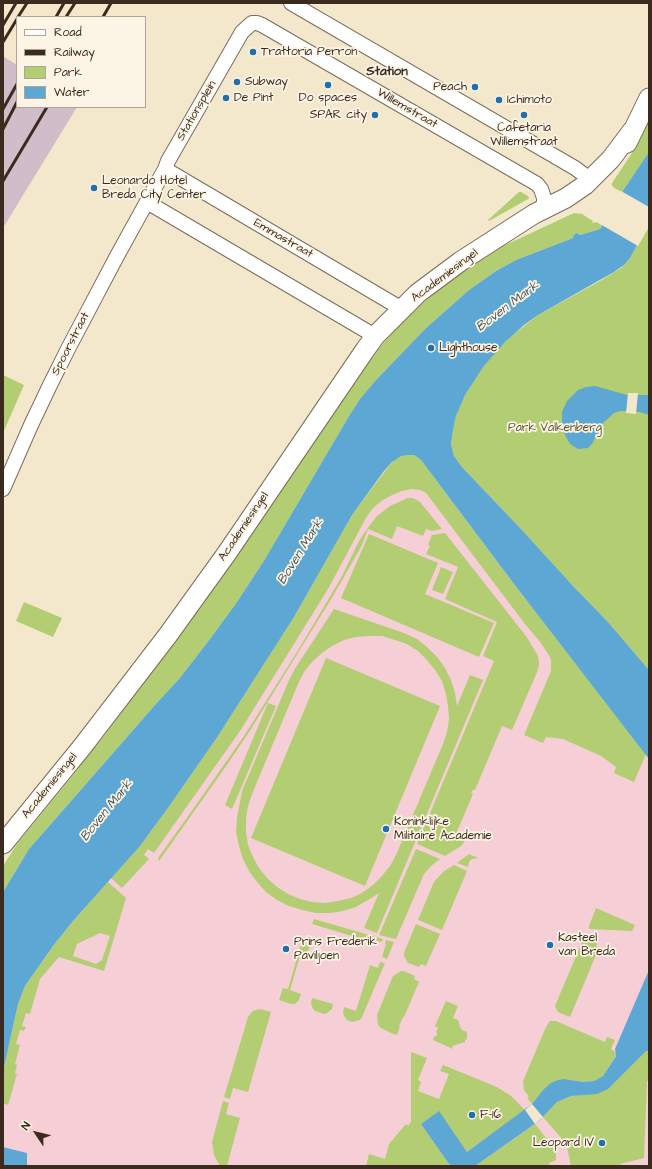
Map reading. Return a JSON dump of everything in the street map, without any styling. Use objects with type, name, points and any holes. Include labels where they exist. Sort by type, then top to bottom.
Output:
[{"type":"street","points":[[291,3],[575,168],[586,188],[611,159],[632,131],[649,98]]},
{"type":"street","name":"Stationsplein","points":[[147,202],[168,161],[242,32],[252,23]]},
{"type":"street","name":"Willemstraat","points":[[252,23],[262,25],[536,184],[541,189],[544,198],[541,210]]},
{"type":"street","name":"Emmastraat","points":[[165,169],[402,309]]},
{"type":"street","name":"Academiesingel","points":[[3,844],[82,747],[168,635],[227,553],[375,336],[418,293],[461,261],[541,210],[586,188]]},
{"type":"street","name":"Academiesingel","points":[[506,233],[558,214],[576,204],[586,188]]},
{"type":"street","points":[[147,202],[375,336]]},
{"type":"street","name":"Spoorstraat","points":[[3,489],[31,424],[69,347],[147,202]]},
{"type":"shaded area","points":[[3,56],[16,64],[16,108],[76,108],[3,228]]},
{"type":"shaded area","name":"Koninklijke Militaire Academie","points":[[396,458],[514,584],[649,759],[649,1166],[27,1166],[27,1153],[3,1147],[3,1072],[25,986],[218,736],[267,658],[352,515]]},
{"type":"green space","points":[[649,120],[649,152],[622,192],[612,186],[612,183],[630,156]]},
{"type":"green space","points":[[519,192],[528,196],[529,198],[489,221],[488,220]]},
{"type":"green space","points":[[574,213],[582,214],[593,221],[592,223],[596,222],[602,225],[600,229],[580,235],[577,233],[573,238],[516,260],[496,271],[469,290],[425,329],[376,380],[360,399],[265,559],[237,602],[179,679],[29,849],[3,892],[3,866],[17,844],[104,736],[185,628],[255,530],[288,479],[379,348],[424,302],[453,278],[501,247]]},
{"type":"green space","name":"Park Valkenberg","points":[[649,223],[649,670],[608,622],[462,467],[454,456],[451,444],[456,416],[461,402],[478,373],[493,354],[510,337],[538,315],[621,268],[630,258]]},
{"type":"green space","points":[[3,375],[24,385],[3,433]]},
{"type":"green space","points":[[402,455],[414,455],[421,460],[514,584],[646,754],[634,782],[614,773],[616,767],[601,756],[563,739],[546,737],[543,743],[524,735],[551,671],[550,657],[541,643],[426,493],[420,490],[412,489],[402,491],[383,500],[374,507],[367,516],[328,589],[240,731],[154,853],[148,849],[144,855],[149,859],[122,888],[111,878],[140,846],[218,736],[294,617],[352,515],[388,467],[396,458]]},
{"type":"green space","points":[[408,498],[413,498],[420,502],[442,529],[432,531],[426,529],[423,536],[397,526],[392,539],[368,529],[361,547],[333,596],[251,729],[159,861],[158,858],[244,736],[297,652],[341,578],[359,541],[367,529],[377,516],[390,506]]},
{"type":"green space","points":[[445,533],[526,636],[538,656],[539,663],[538,670],[512,730],[502,726],[475,790],[471,793],[473,794],[455,836],[465,841],[461,846],[445,856],[417,844],[494,661],[483,656],[497,622],[445,599],[458,567],[426,554],[430,546],[428,545],[432,535]]},
{"type":"green space","points":[[369,534],[438,563],[425,594],[494,623],[479,657],[341,598]]},
{"type":"green space","points":[[441,567],[453,572],[443,594],[432,590]]},
{"type":"green space","points":[[24,602],[62,618],[53,637],[16,621]]},
{"type":"green space","points":[[334,609],[404,633],[417,639],[437,657],[445,668],[451,680],[457,706],[470,675],[483,680],[377,933],[364,928],[379,893],[356,907],[330,913],[316,913],[289,906],[266,892],[257,882],[243,859],[239,846],[236,832],[242,791],[289,680]],"holes":[[[382,636],[407,644],[418,651],[435,670],[442,681],[446,694],[449,719],[447,732],[396,855],[382,876],[362,893],[351,898],[325,903],[300,899],[277,887],[259,868],[248,845],[246,832],[248,806],[304,672],[322,653],[344,640],[356,637]]]},
{"type":"green space","points":[[326,658],[440,706],[365,886],[251,838]]},
{"type":"green space","points":[[268,703],[276,706],[232,809],[225,805]]},
{"type":"green space","points":[[416,849],[440,859],[424,874],[396,939],[379,935]]},
{"type":"green space","points":[[469,854],[478,858],[472,859],[469,862],[468,867],[457,863]]},
{"type":"green space","points":[[454,865],[467,871],[442,930],[418,920],[434,882],[443,872]]},
{"type":"green space","points":[[108,882],[126,898],[104,971],[59,957],[40,979],[30,1014],[26,1013],[22,1026],[26,1027],[24,1031],[20,1030],[16,1044],[20,1045],[15,1064],[17,1065],[15,1073],[17,1074],[8,1105],[3,1103],[3,1072],[18,1004],[25,986],[53,946]],"holes":[[[100,933],[110,936],[102,960],[96,964],[73,956],[77,944]]]},
{"type":"green space","points":[[596,908],[635,925],[632,931],[589,929]]},
{"type":"green space","points":[[314,919],[383,939],[382,942],[363,937],[362,939],[312,924]]},
{"type":"green space","points":[[416,924],[440,934],[426,966],[421,964],[419,967],[408,963],[404,956]]},
{"type":"green space","points":[[586,938],[597,938],[596,955],[570,1017],[558,1012],[555,1006],[582,942]]},
{"type":"green space","points":[[386,940],[394,942],[387,959],[382,957]]},
{"type":"green space","points":[[301,944],[310,946],[306,957],[300,956],[290,990],[301,994],[299,1000],[295,1004],[291,1004],[279,1000],[283,988],[288,989]]},
{"type":"green space","points":[[380,962],[385,963],[362,1017],[360,1020],[352,1022],[347,1020],[343,1013],[344,1007],[356,1011],[370,965],[378,968]]},
{"type":"green space","points":[[401,971],[415,976],[414,979],[419,982],[399,1026],[397,1035],[381,1028],[378,1025],[377,1015],[393,976]]},
{"type":"green space","points":[[312,998],[333,1004],[332,1009],[324,1014],[315,1011],[311,1003]]},
{"type":"green space","points":[[446,1001],[458,1006],[453,1018],[458,1020],[462,1030],[467,1032],[467,1039],[465,1042],[452,1046],[453,1049],[433,1040],[437,1035],[436,1032],[438,1028],[435,1026]]},
{"type":"green space","points":[[260,1009],[271,1012],[248,1092],[233,1088],[230,1099],[224,1097],[248,1017],[253,1011]]},
{"type":"green space","points":[[550,1021],[556,1021],[605,1042],[607,1037],[615,1040],[611,1049],[616,1055],[603,1076],[594,1081],[585,1082],[564,1079],[543,1090],[532,1104],[527,1098],[529,1097],[524,1090],[523,1081]]},
{"type":"green space","points":[[646,1051],[649,1051],[649,1081],[647,1081],[644,1158],[620,1164],[621,1166],[571,1166],[567,1147],[563,1140],[543,1117],[557,1102],[571,1096],[579,1095]]},
{"type":"green space","points":[[411,1052],[427,1058],[418,1080],[421,1082],[418,1091],[439,1099],[449,1074],[440,1071],[443,1065],[497,1087],[511,1096],[525,1110],[467,1152],[439,1112],[421,1124],[449,1164],[453,1166],[366,1166],[369,1154],[385,1159],[389,1144],[406,1124],[408,1126],[411,1122]]},
{"type":"green space","points":[[223,1101],[229,1103],[226,1114],[240,1118],[227,1166],[220,1166],[214,1155],[212,1142]]},
{"type":"green space","points":[[535,1124],[554,1148],[556,1154],[556,1160],[549,1163],[549,1166],[475,1166]]},
{"type":"water","name":"Boven Mark","points":[[649,152],[649,223],[630,258],[624,265],[614,272],[538,315],[505,342],[483,367],[465,395],[456,416],[451,444],[454,456],[462,467],[608,622],[649,670],[649,759],[514,584],[421,460],[414,455],[401,456],[392,462],[384,471],[352,515],[294,617],[218,736],[170,805],[140,846],[73,921],[53,946],[25,986],[18,1004],[3,1072],[3,892],[29,849],[179,679],[210,639],[237,602],[265,559],[349,416],[360,399],[376,380],[425,329],[469,290],[496,271],[516,260],[573,238],[577,233],[580,235],[600,229],[622,192]]},
{"type":"water","points":[[595,386],[627,395],[649,395],[649,415],[640,412],[626,411],[614,413],[602,424],[592,444],[588,448],[578,449],[570,444],[565,435],[563,429],[562,412],[567,401],[578,390]]},
{"type":"water","points":[[649,970],[649,1051],[646,1051],[608,1089],[597,1094],[571,1096],[557,1102],[539,1121],[475,1166],[453,1166],[449,1164],[421,1124],[439,1111],[467,1152],[532,1104],[543,1090],[551,1083],[564,1079],[584,1082],[594,1081],[603,1076],[616,1056],[615,1049]]},
{"type":"water","points":[[3,1147],[27,1153],[27,1166],[3,1166]]},
{"type":"pier","points":[[621,191],[649,207],[649,227],[638,246],[600,224]]},
{"type":"pier","points":[[628,393],[638,393],[636,414],[626,413]]},
{"type":"pier","points":[[532,1104],[543,1117],[535,1124],[525,1110]]},
{"type":"railway","points":[[3,25],[16,3]]},
{"type":"railway","points":[[19,16],[27,3]]},
{"type":"railway","points":[[57,16],[64,3]]},
{"type":"railway","points":[[67,16],[75,3]]},
{"type":"railway","points":[[104,16],[111,3]]},
{"type":"railway","points":[[3,42],[16,21]]},
{"type":"railway","points":[[3,109],[16,86]]},
{"type":"railway","points":[[3,129],[16,104]]},
{"type":"railway","points":[[3,181],[46,108]]},
{"type":"place","name":"Trattoria Perron","points":[[253,52]]},
{"type":"place","name":"Subway","points":[[237,82]]},
{"type":"place","name":"Do spaces","points":[[328,85]]},
{"type":"place","name":"Peach","points":[[475,87]]},
{"type":"place","name":"De Pint","points":[[226,98]]},
{"type":"place","name":"Ichimoto","points":[[499,100]]},
{"type":"place","name":"SPAR city","points":[[375,115]]},
{"type":"place","name":"Cafetaria Willemstraat","points":[[524,115]]},
{"type":"place","name":"Leonardo Hotel Breda City Center","points":[[94,188]]},
{"type":"place","name":"Lighthouse","points":[[431,348]]},
{"type":"place","name":"Koninklijke Militaire Academie","points":[[386,829]]},
{"type":"place","name":"Kasteel van Breda","points":[[550,945]]},
{"type":"place","name":"Prins Frederik Paviljoen","points":[[286,949]]},
{"type":"place","name":"F-16","points":[[472,1115]]},
{"type":"place","name":"Leopard IV","points":[[602,1143]]},
{"type":"district","name":"Station","points":[[387,72]]}]
